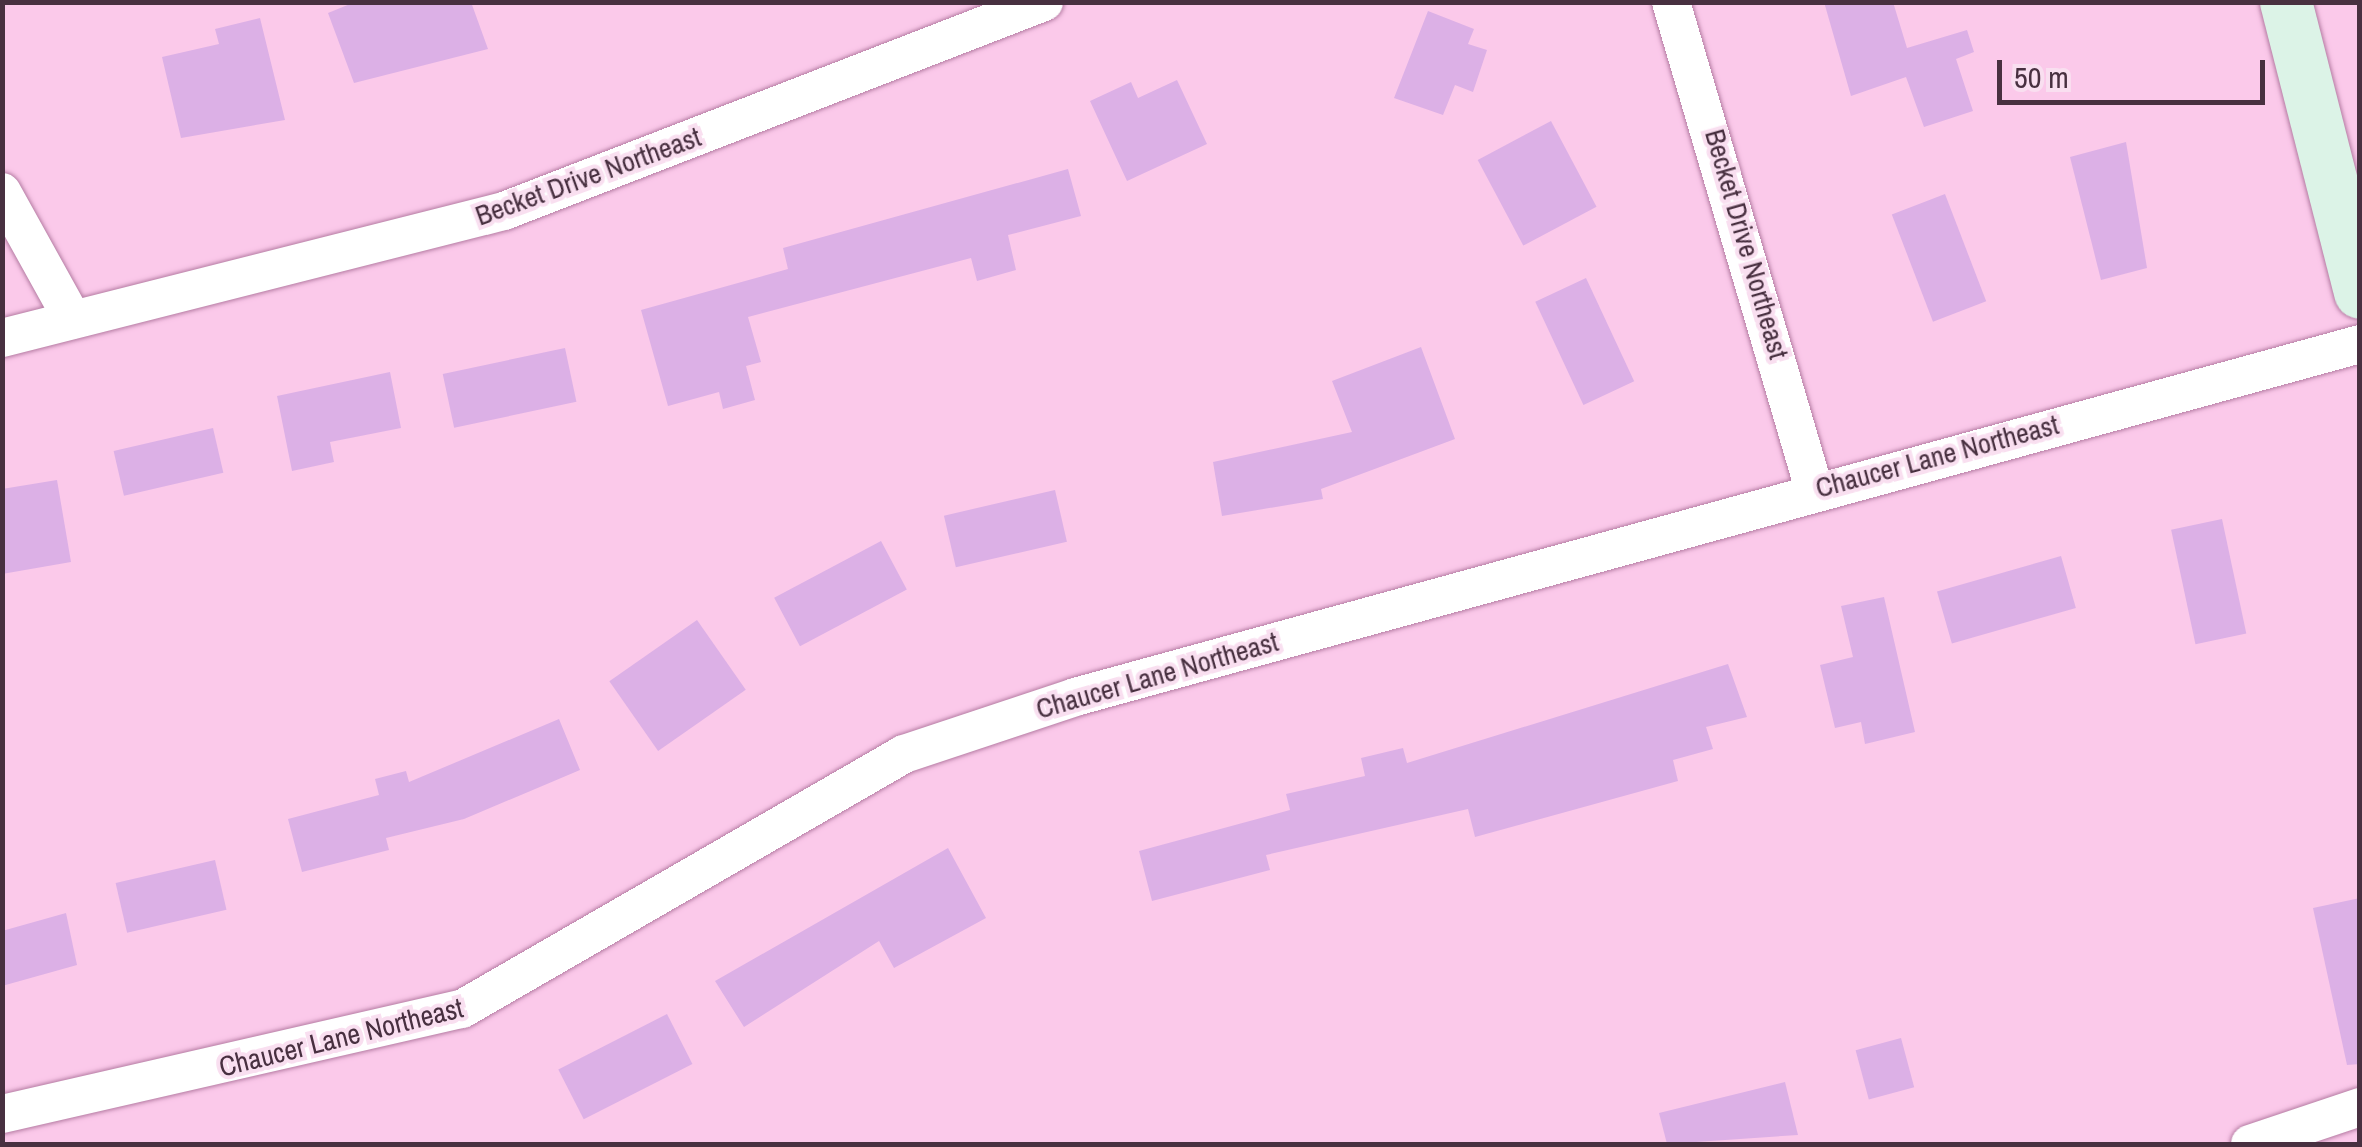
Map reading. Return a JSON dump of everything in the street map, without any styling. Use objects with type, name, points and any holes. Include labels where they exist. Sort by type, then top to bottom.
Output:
[{"type":"main road","points":[[2286,2],[2360,293]]},
{"type":"street","name":"Becket Drive Northeast","points":[[2,338],[504,211],[1044,2]]},
{"type":"street","name":"Becket Drive Northeast","points":[[1671,2],[1814,488]]},
{"type":"street","points":[[2,192],[73,320]]},
{"type":"street","name":"Chaucer Lane Northeast","points":[[2,1114],[462,1009],[904,754],[1814,488],[2360,344]]},
{"type":"street","points":[[2250,1144],[2360,1107]]},
{"type":"building","points":[[355,2],[471,2],[488,49],[354,83],[328,13]]},
{"type":"building","points":[[1824,2],[1893,2],[1907,48],[1967,30],[1974,52],[1956,59],[1973,111],[1924,127],[1906,77],[1851,96]]},
{"type":"building","points":[[1428,11],[1474,29],[1468,44],[1487,50],[1473,92],[1455,85],[1443,115],[1394,98]]},
{"type":"building","points":[[260,18],[285,120],[181,138],[162,57],[219,44],[215,29]]},
{"type":"building","points":[[1177,80],[1207,144],[1127,181],[1090,101],[1131,82],[1138,98]]},
{"type":"building","points":[[1551,121],[1597,207],[1523,246],[1478,160]]},
{"type":"building","points":[[2126,142],[2147,268],[2101,280],[2070,157]]},
{"type":"building","points":[[1068,169],[1081,216],[1008,235],[1016,270],[977,281],[971,258],[748,317],[761,362],[746,366],[755,400],[723,409],[719,392],[668,406],[641,310],[788,269],[783,248]]},
{"type":"building","points":[[1945,194],[1986,301],[1933,322],[1892,214]]},
{"type":"building","points":[[1586,278],[1634,381],[1583,405],[1535,302]]},
{"type":"building","points":[[1421,347],[1455,439],[1321,489],[1323,499],[1222,516],[1213,462],[1352,432],[1332,381]]},
{"type":"building","points":[[565,348],[576,402],[454,428],[443,374]]},
{"type":"building","points":[[390,372],[401,428],[330,442],[334,462],[292,471],[277,396]]},
{"type":"building","points":[[213,428],[223,473],[124,496],[114,451]]},
{"type":"building","points":[[57,480],[71,562],[2,574],[2,489]]},
{"type":"building","points":[[1055,490],[1067,542],[956,567],[944,516]]},
{"type":"building","points":[[2222,519],[2246,633],[2195,644],[2171,530]]},
{"type":"building","points":[[881,541],[907,590],[800,646],[774,598]]},
{"type":"building","points":[[2061,556],[2076,608],[1952,643],[1937,592]]},
{"type":"building","points":[[1884,597],[1915,732],[1865,744],[1861,722],[1835,728],[1820,665],[1853,657],[1841,606]]},
{"type":"building","points":[[697,620],[746,690],[658,751],[609,681]]},
{"type":"building","points":[[1728,664],[1747,717],[1706,727],[1713,749],[1673,760],[1678,781],[1475,837],[1468,809],[1266,855],[1270,870],[1152,901],[1139,851],[1290,810],[1286,794],[1365,776],[1361,758],[1403,748],[1407,763]]},
{"type":"building","points":[[559,719],[580,770],[464,819],[386,838],[389,850],[302,872],[288,819],[379,795],[375,779],[406,771],[409,782]]},
{"type":"building","points":[[948,848],[986,918],[894,968],[879,941],[744,1027],[715,981]]},
{"type":"building","points":[[215,860],[226,910],[127,933],[116,883]]},
{"type":"building","points":[[2360,898],[2360,1064],[2347,1065],[2313,908]]},
{"type":"building","points":[[66,913],[77,965],[2,986],[2,931]]},
{"type":"building","points":[[667,1014],[692,1064],[584,1119],[558,1069]]},
{"type":"building","points":[[1901,1038],[1914,1087],[1869,1099],[1856,1050]]},
{"type":"building","points":[[1785,1082],[1798,1135],[1667,1144],[1659,1113]]}]
